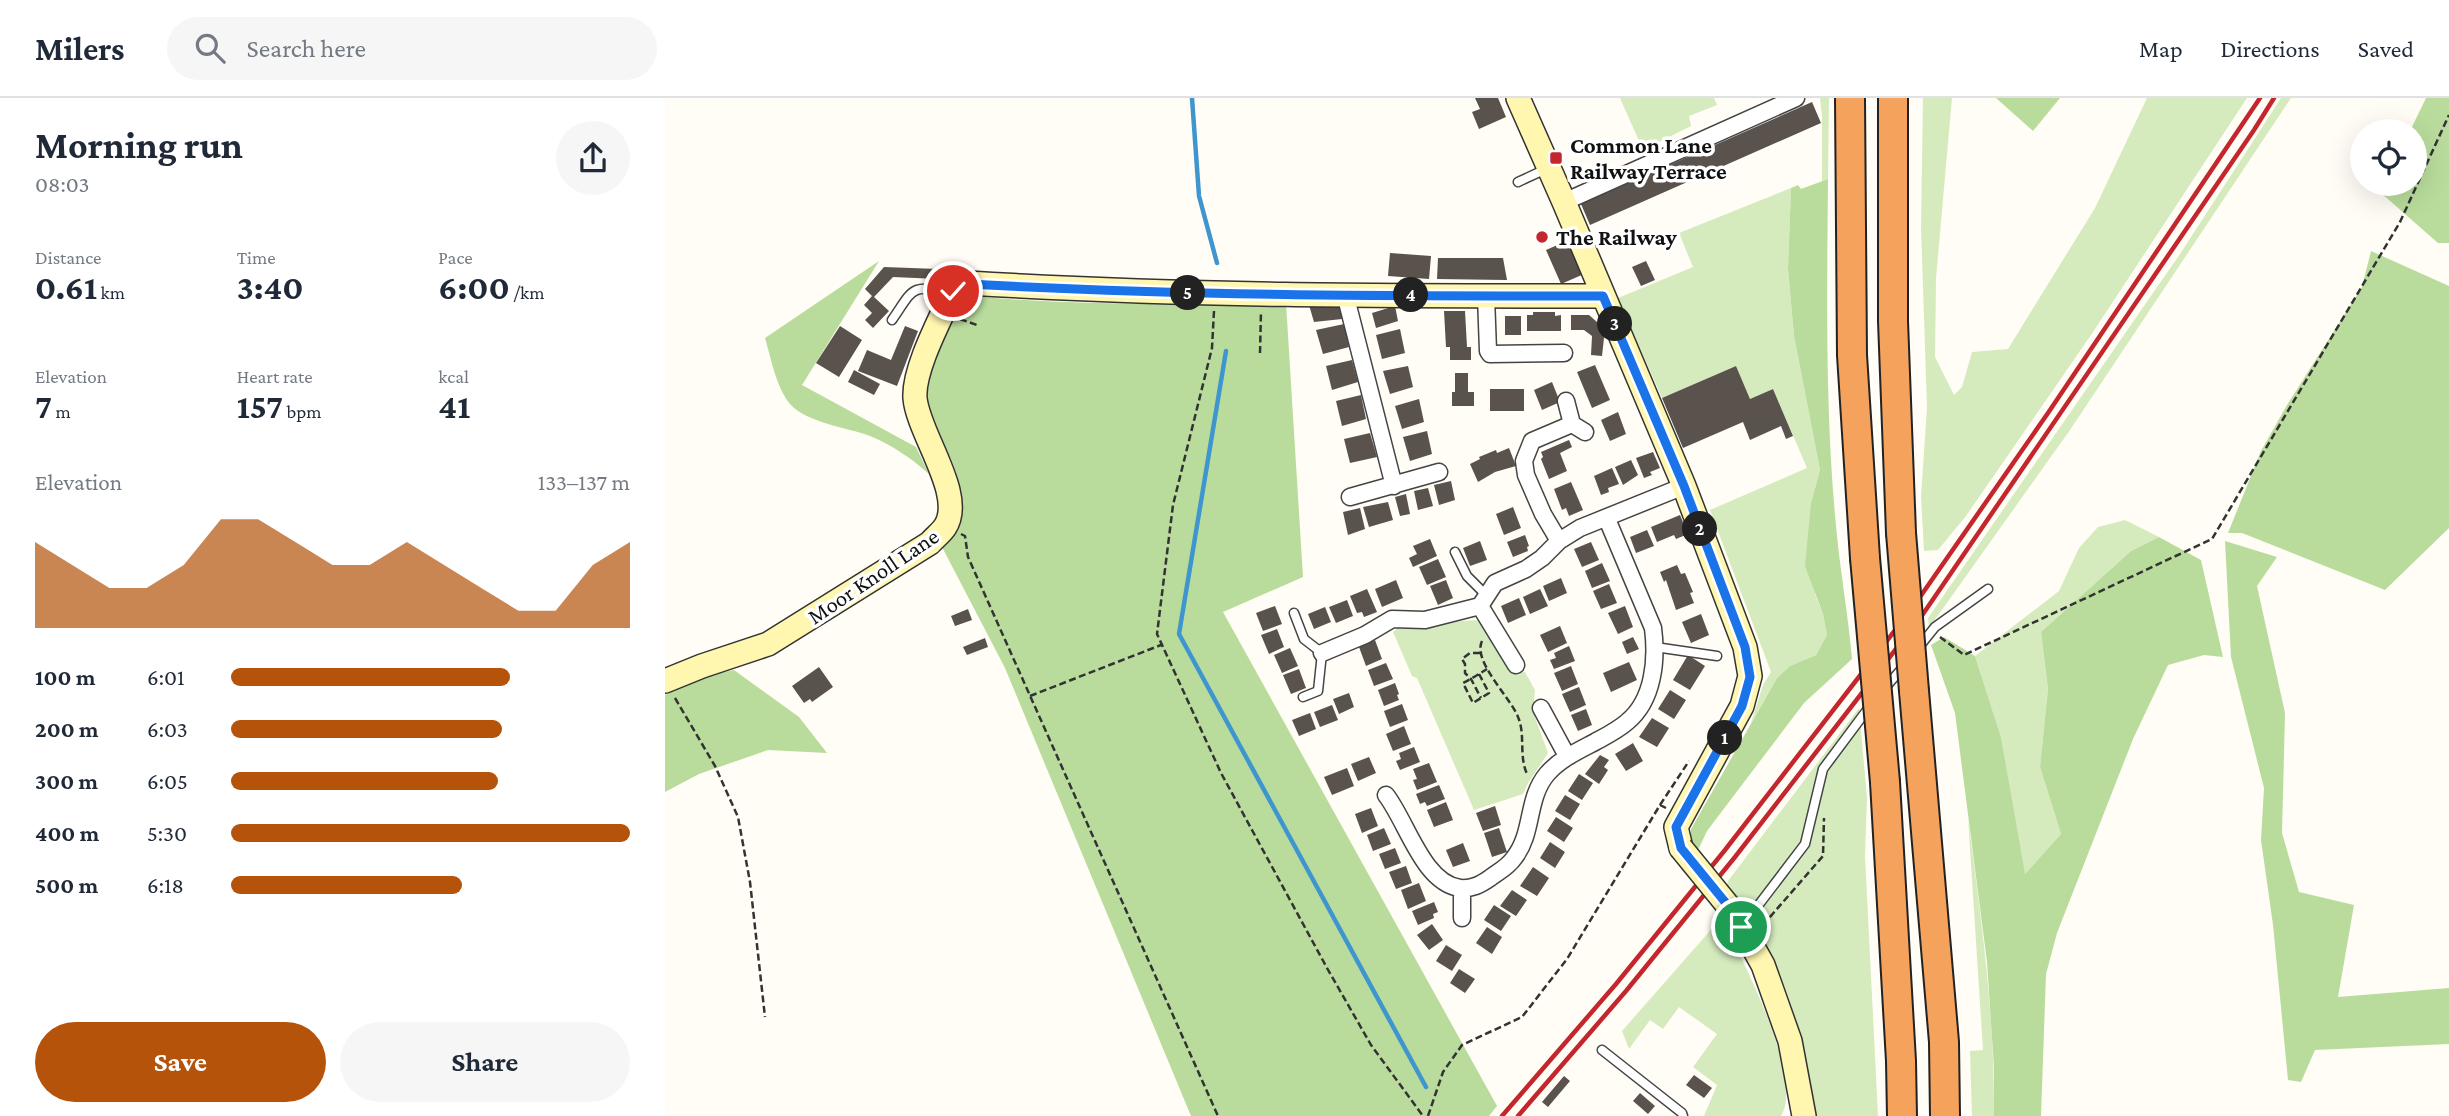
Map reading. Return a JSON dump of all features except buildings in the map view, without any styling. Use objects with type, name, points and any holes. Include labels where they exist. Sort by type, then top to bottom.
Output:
[{"type":"highway","points":[[1850,98],[1852,355],[1865,558],[1885,782],[1901,1047],[1902,1116]]},
{"type":"highway","points":[[1893,98],[1893,354],[1901,533],[1944,1042],[1945,1116]]},
{"type":"street","points":[[1518,98],[1565,202],[1684,486],[1745,647],[1750,677],[1742,706],[1676,827],[1681,848],[1741,927],[1763,965],[1790,1041],[1804,1116]]},
{"type":"street","points":[[1565,202],[1796,98]]},
{"type":"street","points":[[951,294],[959,285],[968,284],[1215,294],[1603,296]]},
{"type":"street","name":"Moor Knoll Lane","points":[[665,681],[768,644],[930,543],[946,526],[950,512],[950,493],[921,422],[915,396],[917,376],[951,294]]},
{"type":"street","points":[[1345,294],[1394,486]]},
{"type":"street","points":[[1486,296],[1490,354],[1564,353]]},
{"type":"street","points":[[1559,541],[1532,492],[1524,461],[1532,441],[1579,428],[1566,401]]},
{"type":"street","points":[[1350,496],[1439,472]]},
{"type":"street","points":[[1322,653],[1365,635],[1392,619],[1425,620],[1483,601],[1495,583],[1526,569],[1559,541],[1580,528],[1684,486]]},
{"type":"street","points":[[1386,795],[1431,873],[1452,886],[1479,886],[1516,856],[1523,842],[1533,798],[1539,785],[1557,764],[1629,721],[1642,704],[1650,686],[1655,647],[1653,628],[1607,519]]},
{"type":"street","points":[[1483,601],[1494,629],[1516,664]]},
{"type":"street","points":[[1541,708],[1567,756]]},
{"type":"street","points":[[1462,888],[1462,918]]},
{"type":"lane","points":[[1518,182],[1549,168]]},
{"type":"lane","points":[[892,320],[912,290],[921,287],[951,294]]},
{"type":"lane","points":[[1455,552],[1483,601]]},
{"type":"lane","points":[[1741,927],[1805,844],[1823,769],[1854,726],[1935,627],[1988,589]]},
{"type":"lane","points":[[1294,613],[1304,639],[1322,653],[1318,691],[1303,697]]},
{"type":"lane","points":[[1655,647],[1717,656]]},
{"type":"lane","points":[[1602,1050],[1683,1116]]},
{"type":"path","points":[[1937,635],[1964,656],[2212,539],[2400,222],[2449,115]]},
{"type":"path","points":[[1215,294],[1212,348],[1173,505],[1157,635],[1221,773],[1327,968],[1371,1045],[1423,1116]]},
{"type":"path","points":[[1259,354],[1262,294]]},
{"type":"path","points":[[968,557],[1218,1116]]},
{"type":"path","points":[[1494,629],[1484,637],[1480,646],[1481,653],[1519,718],[1523,762],[1530,778],[1539,785]]},
{"type":"path","points":[[1031,696],[1162,644]]},
{"type":"path","points":[[1481,653],[1470,653],[1462,659],[1465,673],[1481,698]]},
{"type":"path","points":[[1479,674],[1489,693],[1473,703],[1463,683],[1488,668]]},
{"type":"path","points":[[665,681],[715,766],[738,817],[750,882],[765,1017]]},
{"type":"path","points":[[1428,1116],[1443,1072],[1462,1045],[1522,1017],[1567,959],[1660,805],[1681,817]]},
{"type":"path","points":[[1741,927],[1823,856],[1825,810]]},
{"type":"green space","points":[[1620,98],[1714,98],[1717,105],[1689,116],[1691,126],[1643,150]]},
{"type":"green space","points":[[1820,98],[1829,98],[1828,179],[1822,181],[1822,117]]},
{"type":"green space","points":[[1923,98],[1952,98],[1936,278],[1935,357],[1954,395],[1962,387],[1972,352],[2008,349],[2095,208],[2147,98],[2247,98],[2093,332],[1966,516],[1938,550],[1924,551],[1921,496],[1927,408],[1921,227]]},
{"type":"green space","points":[[1996,98],[2060,98],[2033,131]]},
{"type":"green space","points":[[2281,98],[2291,98],[2070,430],[1929,628],[1928,618],[2180,254]]},
{"type":"green space","points":[[2426,98],[2449,98],[2449,243],[2438,243],[2384,196],[2427,196],[2427,119],[2416,119]]},
{"type":"green space","points":[[1828,179],[1827,353],[1832,483],[1852,659],[1804,703],[1707,831],[1698,850],[1691,841],[1691,829],[1777,678],[1790,666],[1816,655],[1827,635],[1823,614],[1805,566],[1811,503],[1820,470],[1794,336],[1788,269],[1791,188],[1798,185],[1801,189]]},
{"type":"green space","points":[[1791,188],[1788,269],[1794,336],[1820,470],[1811,503],[1815,594],[1827,635],[1816,655],[1790,666],[1777,678],[1751,723],[1763,685],[1771,672],[1710,510],[1807,468],[1773,389],[1750,399],[1736,366],[1662,398],[1618,298],[1693,267],[1679,233]]},
{"type":"green space","points":[[2371,251],[2449,286],[2449,528],[2385,590],[2242,533],[2228,533],[2261,451],[2362,287]]},
{"type":"green space","points":[[879,261],[802,385],[916,447],[929,474],[901,452],[878,440],[816,420],[797,410],[781,389],[765,338]]},
{"type":"green space","points":[[965,295],[1085,303],[1286,303],[1303,577],[1223,612],[1497,1106],[1489,1116],[1191,1116],[1005,668],[941,545],[951,535],[956,523],[959,485],[934,423],[927,389],[937,355]]},
{"type":"green space","points":[[2125,520],[2159,537],[2131,551],[2041,632],[2048,689],[2040,767],[2061,834],[2024,875],[2001,737],[1975,656],[2059,591],[2079,548],[2098,527]]},
{"type":"green space","points":[[2159,537],[2201,560],[2223,657],[2204,655],[2168,665],[2133,739],[2057,933],[2046,974],[2041,1116],[1994,1116],[1994,1068],[1987,962],[1955,713],[1931,645],[1944,637],[1975,656],[2001,737],[2025,874],[2061,834],[2040,767],[2048,689],[2041,632],[2131,551]]},
{"type":"green space","points":[[2225,541],[2277,557],[2257,586],[2285,713],[2282,833],[2299,892],[2354,905],[2338,997],[2449,988],[2449,1044],[2315,1050],[2301,1082],[2288,1080],[2273,925],[2261,840],[2264,788],[2231,657]]},
{"type":"green space","points":[[1477,620],[1492,635],[1516,673],[1525,672],[1535,690],[1533,712],[1548,753],[1523,794],[1474,810],[1417,678],[1412,676],[1393,632],[1399,627]]},
{"type":"green space","points":[[734,670],[799,717],[827,753],[768,750],[699,774],[665,792],[665,695],[710,675]]},
{"type":"green space","points":[[1859,708],[1867,798],[1865,856],[1878,1116],[1815,1116],[1802,1046],[1726,889],[1728,881]]},
{"type":"green space","points":[[1968,818],[1990,1004],[1994,1116],[1972,1116],[1970,1051],[1983,1050]]},
{"type":"green space","points":[[1719,914],[1754,985],[1777,1045],[1786,1098],[1781,1116],[1704,1116],[1717,1085],[1693,1067],[1717,1034],[1679,1007],[1663,1029],[1650,1020],[1629,1049],[1622,1031],[1716,924]]},
{"type":"waterway","points":[[1192,98],[1199,196],[1217,263]]},
{"type":"waterway","points":[[1226,351],[1179,634],[1426,1087]]},
{"type":"railway","points":[[1502,1116],[1616,984],[1725,850],[1913,607],[2048,413],[2260,98]]},
{"type":"railway","points":[[1518,1116],[1626,991],[1735,857],[1923,614],[2274,98]]},
{"type":"place","name":"Common Lane Railway Terrace","points":[[1556,158]]},
{"type":"place","name":"The Railway","points":[[1542,237]]},
{"type":"route","points":[[953,291],[959,285],[968,284],[1215,294],[1603,296],[1684,486],[1745,647],[1750,677],[1742,706],[1676,827],[1681,848],[1734,913],[1741,927]]}]
